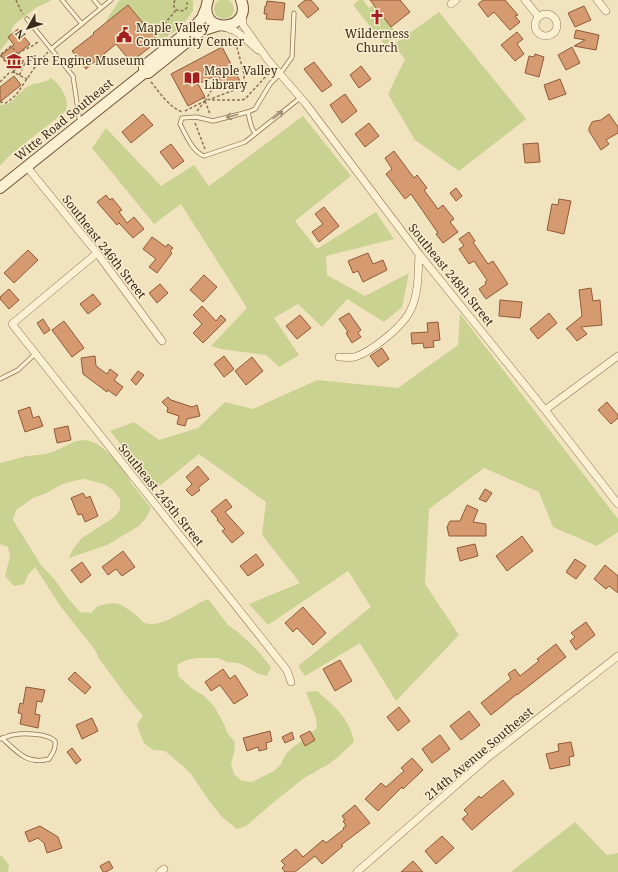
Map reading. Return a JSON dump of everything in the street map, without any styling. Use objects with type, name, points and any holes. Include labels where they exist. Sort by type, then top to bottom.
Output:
[{"type":"street","points":[[525,0],[539,17]]},
{"type":"street","points":[[597,0],[606,11]]},
{"type":"street","points":[[206,4],[210,19],[221,26]]},
{"type":"street","name":"Witte Road Southeast","points":[[144,73],[144,66],[196,25],[202,18],[206,4]]},
{"type":"street","name":"Witte Road Southeast","points":[[0,188],[144,73],[148,73],[201,31],[230,25],[237,21],[240,17],[243,4]]},
{"type":"street","name":"Southeast 248th Street","points":[[243,4],[243,25],[268,60],[300,98],[420,254],[618,504]]},
{"type":"street","name":"Southeast 248th Street","points":[[221,26],[241,35],[268,60]]},
{"type":"street","name":"Southeast 246th Street","points":[[27,167],[97,253],[162,341]]},
{"type":"street","name":"Southeast 245th Street","points":[[97,253],[12,324],[286,669],[291,682]]},
{"type":"street","points":[[339,357],[353,357],[365,353],[401,324],[411,310],[416,290],[420,254]]},
{"type":"street","points":[[545,410],[618,356]]},
{"type":"street","name":"214th Avenue Southeast","points":[[357,872],[486,759],[618,656]]},
{"type":"lane","points":[[62,0],[82,24]]},
{"type":"lane","points":[[94,0],[101,8]]},
{"type":"lane","points":[[51,49],[111,0]]},
{"type":"lane","points":[[294,13],[292,57],[280,74],[270,84],[255,109],[213,121],[196,117],[182,118],[180,124],[194,149],[199,154],[204,156],[244,142],[300,98]]},
{"type":"lane","points":[[27,19],[73,76],[80,124]]},
{"type":"lane","points":[[248,112],[252,130],[255,133]]},
{"type":"lane","points":[[0,379],[18,370],[35,354]]},
{"type":"lane","points":[[28,733],[52,738],[56,741],[56,746],[49,759],[41,761],[28,759],[1,739],[12,735],[28,733]]},
{"type":"path","points":[[16,0],[27,19]]},
{"type":"path","points":[[175,0],[174,6],[176,10]]},
{"type":"path","points":[[176,10],[185,10],[188,5],[186,0]]},
{"type":"path","points":[[161,29],[176,10]]},
{"type":"path","points":[[157,24],[169,38],[175,42]]},
{"type":"path","points":[[18,54],[33,46],[42,38]]},
{"type":"path","points":[[144,73],[168,104],[182,113],[205,101],[240,88],[244,82],[244,74],[235,40]]},
{"type":"path","points":[[19,76],[25,63],[11,46],[0,55],[15,73],[19,76],[27,79]]},
{"type":"path","points":[[0,102],[6,103],[16,95],[35,67],[51,49]]},
{"type":"path","points":[[210,100],[245,99],[274,67]]},
{"type":"path","points":[[0,82],[12,72],[15,73]]},
{"type":"path","points":[[208,155],[192,117],[205,101],[217,81]]},
{"type":"path","points":[[203,98],[213,121]]},
{"type":"green space","points":[[224,-1],[231,2],[234,9],[231,16],[224,19],[217,16],[214,9],[217,2]]},
{"type":"green space","points":[[0,0],[52,0],[37,7],[15,24],[12,28],[10,38],[0,51]]},
{"type":"green space","points":[[121,0],[193,0],[193,11],[182,26],[158,41],[128,5],[104,24],[118,2]]},
{"type":"green space","points":[[359,0],[363,0],[369,8],[374,5],[398,35],[385,45],[353,5]]},
{"type":"green space","points":[[439,12],[526,119],[459,171],[415,140],[388,94],[405,59],[393,45]]},
{"type":"green space","points":[[51,78],[64,93],[67,102],[66,111],[10,155],[0,166],[0,105],[4,105],[12,101],[30,85]]},
{"type":"green space","points":[[303,116],[351,176],[295,221],[317,249],[376,212],[394,239],[326,256],[327,275],[365,296],[409,273],[402,307],[384,322],[347,299],[322,327],[298,304],[274,318],[299,355],[279,367],[266,355],[221,349],[211,346],[247,308],[181,204],[154,224],[92,148],[106,128],[161,186],[194,165],[209,186]]},
{"type":"green space","points":[[460,314],[618,519],[618,532],[597,546],[553,527],[539,492],[484,468],[429,509],[425,584],[459,635],[396,701],[360,643],[305,676],[298,666],[371,607],[348,571],[268,625],[249,604],[300,583],[262,535],[266,502],[199,454],[156,489],[110,431],[134,422],[159,440],[198,428],[225,402],[253,409],[317,380],[398,388],[458,345]]},
{"type":"green space","points":[[87,440],[97,444],[113,457],[151,508],[146,518],[139,526],[107,545],[69,558],[73,549],[82,538],[113,518],[120,510],[120,499],[113,490],[104,484],[84,479],[63,484],[33,498],[16,510],[13,520],[41,565],[80,612],[91,613],[99,606],[117,603],[125,607],[144,623],[152,624],[173,618],[208,599],[228,625],[238,632],[257,650],[271,667],[267,676],[256,673],[238,663],[227,662],[218,658],[197,658],[186,660],[177,665],[179,677],[194,690],[203,695],[214,706],[228,734],[235,742],[231,763],[234,774],[242,781],[252,782],[274,771],[293,747],[317,728],[316,718],[306,692],[317,691],[330,702],[345,719],[352,733],[354,742],[338,757],[329,764],[304,778],[246,826],[237,829],[222,817],[191,774],[184,767],[165,751],[153,750],[144,743],[137,724],[143,716],[124,693],[100,660],[95,650],[61,607],[35,567],[28,575],[24,584],[14,586],[5,576],[10,557],[8,547],[0,544],[0,463],[27,456],[46,454],[76,441]]},
{"type":"green space","points":[[575,822],[607,855],[618,853],[618,872],[511,872]]},
{"type":"green space","points":[[0,856],[2,856],[9,865],[8,872],[0,872]]},
{"type":"building","points":[[305,0],[311,0],[319,9],[308,18],[298,6]]},
{"type":"building","points":[[370,0],[400,0],[410,12],[391,27]]},
{"type":"building","points":[[483,0],[505,0],[518,15],[515,16],[520,22],[510,30],[494,12],[488,17],[478,4]]},
{"type":"building","points":[[267,1],[285,3],[283,20],[266,19],[267,14],[264,14]]},
{"type":"building","name":"Maple Valley Community Center","points":[[128,5],[158,41],[131,62],[116,44],[86,69],[72,51]]},
{"type":"building","points":[[584,6],[591,20],[575,27],[568,13]]},
{"type":"building","points":[[18,29],[30,44],[16,55],[23,63],[14,71],[1,55],[14,45],[8,37]]},
{"type":"building","points":[[576,30],[599,35],[596,50],[574,46],[585,40],[574,38]]},
{"type":"building","points":[[517,32],[523,39],[517,44],[524,54],[515,61],[501,45]]},
{"type":"building","name":"Maple Valley Library","points":[[222,47],[240,81],[222,90],[215,76],[198,84],[205,97],[188,106],[171,74]]},
{"type":"building","points":[[572,47],[580,63],[566,70],[558,55]]},
{"type":"building","points":[[535,54],[544,57],[539,77],[525,73],[529,56],[534,57]]},
{"type":"building","points":[[314,62],[332,85],[322,92],[304,69]]},
{"type":"building","points":[[361,66],[371,79],[359,88],[350,75]]},
{"type":"building","points":[[14,76],[21,85],[0,102],[0,87]]},
{"type":"building","points":[[560,79],[566,94],[549,100],[544,85]]},
{"type":"building","points":[[345,94],[357,111],[342,123],[330,105]]},
{"type":"building","points":[[143,114],[153,125],[131,143],[122,132]]},
{"type":"building","points":[[609,114],[618,127],[618,133],[606,140],[609,144],[601,150],[589,131],[589,128],[592,122],[601,120]]},
{"type":"building","points":[[369,123],[379,136],[365,147],[355,134]]},
{"type":"building","points":[[538,143],[540,162],[525,163],[523,144]]},
{"type":"building","points":[[171,144],[184,161],[173,169],[160,152]]},
{"type":"building","points":[[394,151],[414,178],[417,175],[427,188],[424,190],[438,209],[443,205],[454,219],[450,222],[458,232],[443,243],[436,234],[438,233],[411,194],[405,199],[386,174],[392,169],[385,158]]},
{"type":"building","points":[[456,188],[462,196],[456,201],[450,193]]},
{"type":"building","points":[[106,195],[110,200],[112,198],[122,210],[119,212],[127,223],[134,217],[144,229],[133,238],[119,223],[117,225],[97,202]]},
{"type":"building","points":[[559,199],[571,201],[564,234],[547,230],[552,204],[558,205]]},
{"type":"building","points":[[324,207],[339,226],[319,242],[312,232],[323,224],[315,214]]},
{"type":"building","points":[[469,232],[475,241],[473,242],[488,264],[493,261],[508,284],[486,299],[479,289],[486,284],[485,282],[487,280],[474,261],[469,264],[459,249],[464,246],[459,239]]},
{"type":"building","points":[[152,237],[166,247],[168,244],[173,248],[170,251],[172,253],[157,273],[149,267],[156,259],[143,249]]},
{"type":"building","points":[[28,250],[38,260],[14,283],[4,273]]},
{"type":"building","points":[[368,253],[373,264],[383,260],[387,270],[363,282],[358,271],[353,273],[348,261]]},
{"type":"building","points":[[204,275],[217,287],[203,302],[190,290]]},
{"type":"building","points":[[160,284],[168,293],[157,303],[149,293]]},
{"type":"building","points":[[591,288],[593,301],[600,300],[602,325],[581,327],[587,334],[577,341],[566,329],[582,316],[579,290]]},
{"type":"building","points":[[9,289],[19,300],[9,309],[0,297]]},
{"type":"building","points":[[93,294],[101,304],[88,314],[80,304]]},
{"type":"building","points":[[500,300],[522,302],[520,318],[499,316]]},
{"type":"building","points":[[202,306],[216,321],[221,315],[226,320],[203,343],[193,333],[202,324],[193,315]]},
{"type":"building","points":[[349,313],[361,330],[358,333],[361,337],[352,343],[346,333],[348,332],[339,319]]},
{"type":"building","points":[[549,313],[557,323],[538,339],[530,329]]},
{"type":"building","points":[[300,315],[311,328],[297,339],[286,326]]},
{"type":"building","points":[[43,319],[50,330],[44,334],[37,323]]},
{"type":"building","points":[[64,321],[84,348],[72,357],[52,330]]},
{"type":"building","points":[[438,322],[440,340],[433,341],[434,347],[424,348],[423,343],[412,344],[411,333],[428,332],[427,323]]},
{"type":"building","points":[[382,348],[389,359],[378,367],[370,356]]},
{"type":"building","points":[[95,356],[96,366],[107,374],[110,369],[118,375],[114,380],[123,387],[116,396],[108,390],[107,392],[83,374],[81,358]]},
{"type":"building","points":[[224,356],[234,369],[224,377],[214,364]]},
{"type":"building","points":[[252,357],[263,371],[246,385],[235,371]]},
{"type":"building","points":[[138,371],[144,375],[136,385],[131,380]]},
{"type":"building","points":[[168,397],[171,400],[192,407],[197,405],[200,416],[187,419],[185,426],[177,424],[179,416],[167,412],[168,408],[162,402]]},
{"type":"building","points":[[607,402],[618,415],[618,418],[611,424],[598,410]]},
{"type":"building","points":[[30,407],[33,418],[39,416],[43,426],[25,432],[18,411]]},
{"type":"building","points":[[68,426],[71,440],[57,443],[54,429]]},
{"type":"building","points":[[198,466],[209,479],[198,488],[200,490],[192,496],[186,490],[192,484],[186,477]]},
{"type":"building","points":[[485,489],[492,493],[486,502],[479,499]]},
{"type":"building","points":[[83,493],[86,498],[90,496],[98,516],[85,522],[82,514],[78,515],[71,498]]},
{"type":"building","points":[[226,499],[232,507],[225,512],[244,533],[232,543],[222,531],[225,529],[211,511]]},
{"type":"building","points":[[467,505],[478,510],[473,522],[486,524],[486,536],[449,536],[447,527],[450,521],[460,521]]},
{"type":"building","points":[[522,536],[533,551],[507,571],[496,556]]},
{"type":"building","points":[[475,544],[478,556],[460,561],[457,548]]},
{"type":"building","points":[[123,551],[135,567],[122,576],[116,569],[108,575],[102,567]]},
{"type":"building","points":[[256,554],[264,565],[248,576],[240,566]]},
{"type":"building","points":[[575,559],[586,566],[576,579],[566,572]]},
{"type":"building","points":[[82,562],[91,575],[81,583],[71,570]]},
{"type":"building","points":[[605,565],[618,576],[618,593],[609,586],[606,589],[594,579]]},
{"type":"building","points":[[303,607],[326,633],[313,645],[297,628],[293,632],[285,623]]},
{"type":"building","points":[[586,622],[595,635],[576,650],[570,641],[575,637],[571,633]]},
{"type":"building","points":[[556,644],[566,657],[491,715],[481,703],[511,679],[508,674],[515,669],[520,676],[539,661],[537,659]]},
{"type":"building","points":[[340,660],[352,681],[335,691],[323,669]]},
{"type":"building","points":[[223,669],[230,679],[235,675],[248,695],[234,704],[220,685],[211,691],[205,682]]},
{"type":"building","points":[[75,672],[91,687],[85,694],[68,679]]},
{"type":"building","points":[[26,687],[45,690],[42,702],[37,701],[35,714],[40,715],[38,728],[20,724],[22,714],[18,713],[20,703],[23,704]]},
{"type":"building","points":[[399,707],[410,721],[398,731],[387,717]]},
{"type":"building","points":[[469,711],[480,725],[461,740],[450,726]]},
{"type":"building","points":[[92,718],[98,731],[82,739],[76,725]]},
{"type":"building","points":[[270,731],[272,741],[266,743],[267,749],[259,751],[258,747],[247,751],[243,738]]},
{"type":"building","points":[[310,731],[315,740],[305,746],[300,736]]},
{"type":"building","points":[[292,732],[294,739],[285,743],[282,737]]},
{"type":"building","points":[[440,735],[450,749],[432,763],[422,749]]},
{"type":"building","points":[[571,742],[574,756],[569,757],[570,765],[550,769],[546,754],[559,751],[558,744]]},
{"type":"building","points":[[72,748],[81,760],[76,764],[67,752]]},
{"type":"building","points":[[412,758],[423,770],[403,789],[402,787],[378,811],[365,799],[381,783],[386,787],[404,771],[401,768]]},
{"type":"building","points":[[503,780],[514,794],[472,830],[462,819],[468,814],[464,810],[479,796],[481,798]]},
{"type":"building","points":[[355,805],[370,823],[341,845],[343,846],[322,864],[315,856],[295,872],[285,872],[282,868],[285,865],[281,861],[296,849],[303,857],[323,840],[326,843],[344,829],[343,828],[346,826],[343,821],[345,820],[342,816]]},
{"type":"building","points":[[40,826],[58,837],[62,848],[47,853],[44,843],[38,838],[29,842],[25,832]]},
{"type":"building","points":[[442,836],[454,848],[436,864],[425,851]]},
{"type":"building","points":[[109,861],[113,868],[103,872],[100,866]]},
{"type":"building","points":[[413,861],[423,872],[401,872]]},
{"type":"place","name":"Wilderness Church","points":[[377,17]]},
{"type":"place","name":"Maple Valley Community Center","points":[[124,35]]},
{"type":"place","name":"Fire Engine Museum","points":[[14,61]]},
{"type":"place","name":"Maple Valley Library","points":[[192,78]]}]
